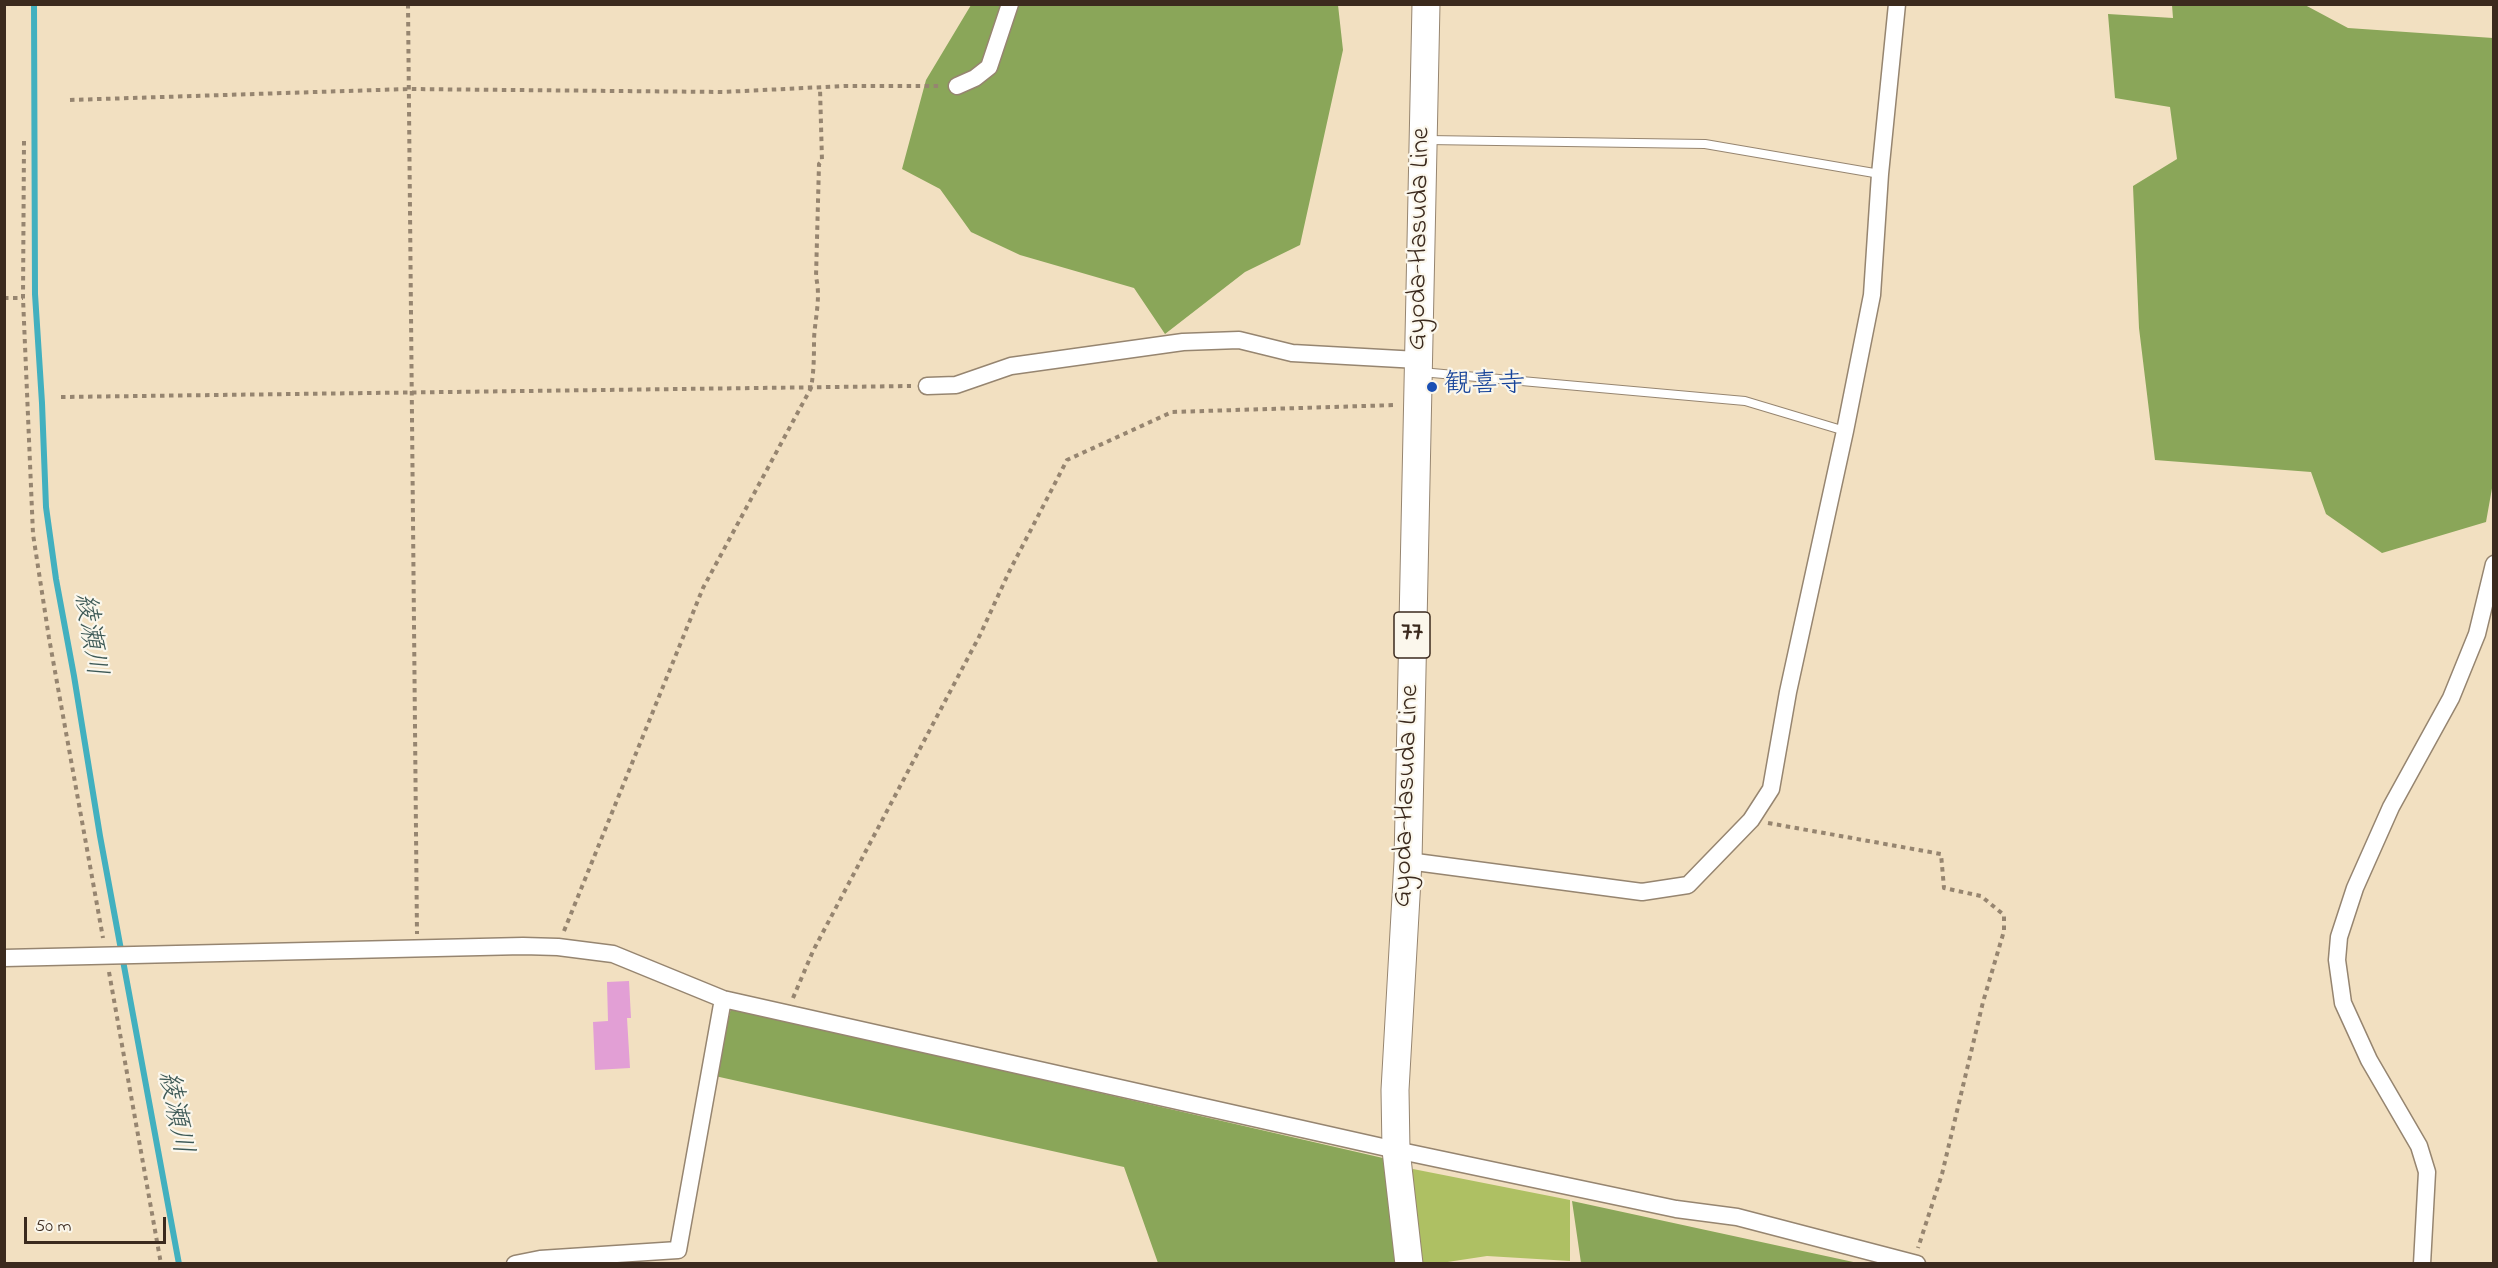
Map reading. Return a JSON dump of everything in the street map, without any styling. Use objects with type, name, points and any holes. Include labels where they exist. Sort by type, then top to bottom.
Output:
[{"type":"main road","name":"Gyoda-Hasuda Line","points":[[1409,1263],[1396,1150],[1395,1090],[1408,861],[1426,4]]},
{"type":"street","points":[[957,86],[975,78],[990,67],[1010,4]]},
{"type":"street","points":[[1408,861],[1642,892],[1688,885],[1752,820],[1771,789],[1788,692],[1872,295],[1880,174],[1897,4]]},
{"type":"street","points":[[927,386],[956,385],[1011,366],[1183,342],[1239,340],[1292,353],[1418,366]]},
{"type":"street","points":[[2422,1263],[2427,1172],[2419,1146],[2369,1060],[2343,1003],[2337,960],[2339,937],[2355,888],[2391,807],[2451,698],[2477,634],[2493,564]]},
{"type":"street","points":[[4,958],[558,947],[613,954],[723,999],[1396,1150],[1676,1209],[1737,1217],[1915,1263]]},
{"type":"street","points":[[515,1263],[540,1259],[678,1250],[723,999]]},
{"type":"lane","points":[[1423,140],[1706,144],[1880,174]]},
{"type":"lane","points":[[1418,366],[1745,401],[1845,431]]},
{"type":"path","points":[[408,4],[417,950]]},
{"type":"path","points":[[70,100],[408,89],[723,92],[957,86]]},
{"type":"path","points":[[558,947],[702,588],[811,388],[819,291],[816,277],[819,164],[822,161],[820,88]]},
{"type":"path","points":[[24,141],[23,298],[33,534],[49,638],[161,1263]]},
{"type":"path","points":[[4,298],[23,298]]},
{"type":"path","points":[[61,397],[927,386]]},
{"type":"path","points":[[787,1012],[813,951],[980,635],[1067,460],[1172,412],[1417,405]]},
{"type":"path","points":[[1752,820],[1941,854],[1944,888],[1982,896],[2004,915],[2004,931],[1980,1013],[1942,1174],[1915,1263]]},
{"type":"green space","points":[[971,5],[1338,5],[1343,50],[1300,245],[1245,272],[1165,334],[1134,288],[1020,255],[971,232],[940,189],[902,169],[926,80]]},
{"type":"green space","points":[[2172,5],[2305,5],[2348,28],[2493,38],[2494,477],[2486,522],[2382,553],[2326,514],[2311,472],[2155,460],[2139,328],[2133,186],[2177,159],[2170,107],[2115,98],[2108,14],[2173,18]]},
{"type":"green space","points":[[731,1008],[1383,1158],[1396,1263],[1158,1263],[1124,1167],[715,1076]]},
{"type":"green space","points":[[1413,1169],[1570,1200],[1570,1261],[1487,1256],[1441,1263],[1423,1263],[1411,1171]]},
{"type":"green space","points":[[1572,1201],[1858,1263],[1581,1263]]},
{"type":"building","points":[[629,981],[631,1018],[627,1018],[630,1068],[595,1070],[593,1022],[608,1021],[607,982]]},
{"type":"waterway","name":"綾瀬川","points":[[34,4],[35,294],[46,507],[100,836],[179,1264]]},
{"type":"place","name":"観喜寺","points":[[1432,387]]}]
